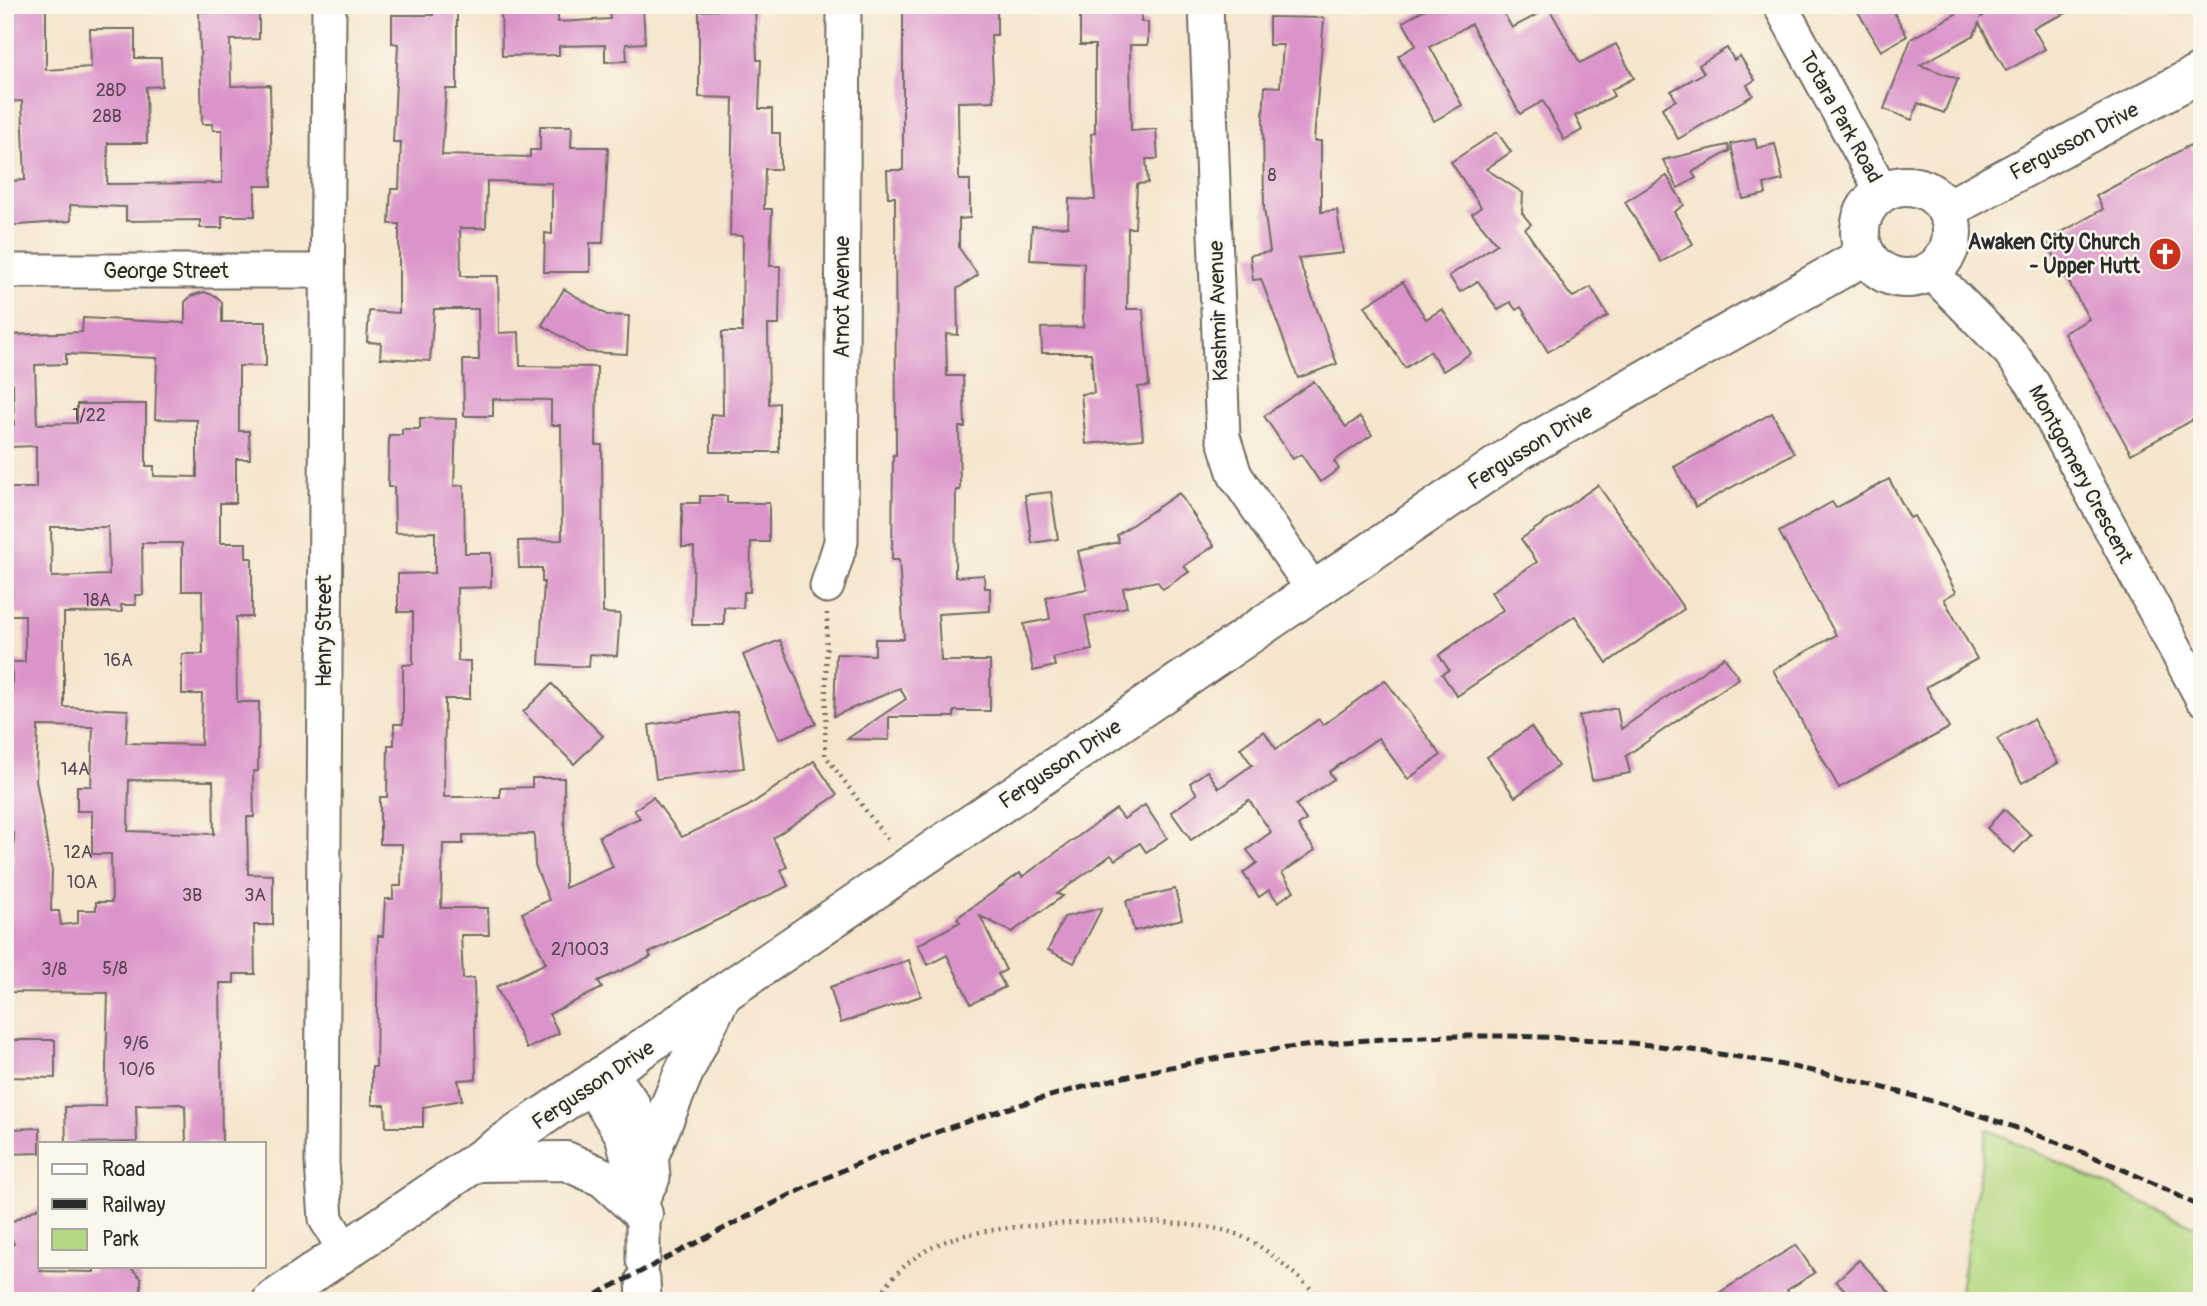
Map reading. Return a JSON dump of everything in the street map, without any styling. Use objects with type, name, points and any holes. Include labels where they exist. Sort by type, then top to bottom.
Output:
[{"type":"main road","name":"Fergusson Drive","points":[[1946,210],[2202,72]]},
{"type":"main road","points":[[1911,186],[1937,198],[1946,210],[1952,228],[1951,242],[1942,260],[1930,271],[1905,278],[1889,275],[1866,256],[1862,244],[1861,220],[1866,209],[1883,192],[1911,186]]},
{"type":"main road","name":"Fergusson Drive","points":[[272,1301],[1520,450],[1866,256]]},
{"type":"main road","points":[[652,1151],[684,1072],[721,996]]},
{"type":"main road","points":[[478,1162],[566,1161],[604,1178],[643,1205]]},
{"type":"street","name":"Henry Street","points":[[329,5],[322,1163],[326,1219],[345,1251]]},
{"type":"street","name":"Arnot Avenue","points":[[827,586],[841,542],[844,5]]},
{"type":"street","name":"Kashmir Avenue","points":[[1206,5],[1223,438],[1235,475],[1314,591]]},
{"type":"street","name":"Totara Park Road","points":[[1780,5],[1883,192]]},
{"type":"street","name":"George Street","points":[[5,271],[326,271]]},
{"type":"street","name":"Montgomery Crescent","points":[[1930,271],[2010,352],[2034,384],[2202,698]]},
{"type":"street","points":[[601,1079],[633,1104],[652,1151],[653,1178],[643,1205],[644,1280]]},
{"type":"street","points":[[601,1079],[622,1135],[634,1184],[643,1205]]},
{"type":"path","points":[[827,586],[825,755],[908,869]]},
{"type":"path","points":[[878,1301],[885,1285],[913,1257],[952,1239],[989,1230],[1143,1223],[1228,1232],[1252,1241],[1325,1301]]},
{"type":"green space","points":[[1987,1129],[2202,1230],[2202,1301],[1958,1301]]},
{"type":"building","points":[[225,5],[259,5],[259,39],[230,40],[231,86],[270,85],[272,186],[255,186],[255,216],[222,216],[222,228],[200,228],[200,220],[126,221],[126,207],[70,205],[71,221],[6,226],[5,199],[11,198],[10,181],[25,180],[22,101],[5,102],[5,7],[46,6],[46,70],[91,67],[90,29],[135,29],[135,58],[161,58],[162,86],[146,87],[147,143],[108,143],[107,184],[222,183],[222,130],[213,130],[212,124],[202,124],[199,12],[225,11]]},
{"type":"building","points":[[433,5],[457,5],[457,89],[446,89],[442,155],[530,157],[530,150],[540,150],[540,126],[572,126],[571,147],[608,147],[603,243],[590,243],[590,272],[544,272],[545,233],[552,234],[552,183],[487,181],[486,228],[460,228],[461,276],[498,276],[499,333],[519,332],[520,366],[597,367],[596,445],[602,445],[603,613],[620,614],[617,656],[590,654],[589,667],[539,664],[544,582],[542,568],[519,568],[518,541],[562,540],[561,425],[551,425],[551,400],[493,399],[493,416],[464,416],[463,360],[479,360],[478,309],[434,309],[430,361],[380,358],[381,343],[367,342],[369,311],[399,313],[399,224],[389,224],[391,189],[399,189],[401,142],[393,142],[398,44],[392,43],[392,15],[433,15]]},
{"type":"building","points":[[501,5],[558,5],[558,22],[610,19],[609,5],[643,5],[645,43],[626,44],[627,61],[605,62],[605,45],[559,46],[559,55],[502,56]]},
{"type":"building","points":[[718,5],[755,5],[757,60],[761,60],[759,109],[772,109],[772,133],[780,133],[780,169],[765,169],[764,209],[772,209],[770,266],[780,266],[779,325],[768,325],[769,404],[779,403],[779,452],[711,452],[711,414],[723,415],[722,332],[742,332],[743,236],[730,235],[733,98],[699,97],[699,11],[718,10]]},
{"type":"building","points":[[903,5],[997,5],[997,35],[991,35],[994,101],[958,102],[959,180],[970,180],[970,218],[959,219],[959,248],[978,275],[957,289],[958,335],[946,334],[947,376],[963,376],[965,427],[959,427],[960,490],[956,490],[955,577],[984,575],[985,588],[990,588],[990,611],[938,614],[941,661],[990,661],[990,711],[954,711],[954,717],[889,717],[889,740],[847,739],[906,699],[900,688],[834,716],[836,654],[875,655],[875,639],[904,639],[899,560],[892,560],[893,455],[896,455],[895,197],[888,197],[887,170],[903,170]]},
{"type":"building","points":[[1098,5],[1141,5],[1141,22],[1148,22],[1148,45],[1130,45],[1131,131],[1156,129],[1158,159],[1146,159],[1148,183],[1137,184],[1135,228],[1128,228],[1127,309],[1143,309],[1149,386],[1138,387],[1143,439],[1086,444],[1081,394],[1094,393],[1091,353],[1042,353],[1041,328],[1083,327],[1084,263],[1030,260],[1032,226],[1068,227],[1069,199],[1095,200],[1091,134],[1095,133],[1095,45],[1080,45],[1080,11],[1098,11]]},
{"type":"building","points":[[1432,5],[1505,5],[1501,8],[1512,28],[1549,8],[1580,63],[1616,44],[1634,78],[1611,90],[1614,96],[1575,116],[1582,130],[1564,140],[1543,101],[1520,114],[1471,24],[1430,47],[1462,105],[1434,121],[1398,56],[1416,45],[1403,22]]},
{"type":"building","points":[[1854,5],[1890,5],[1907,36],[1881,51]]},
{"type":"building","points":[[1972,5],[1985,5],[1981,17],[2002,5],[2084,5],[2033,28],[2045,49],[2006,71],[1979,23],[1974,35],[1920,65],[1958,79],[1944,113],[1918,103],[1912,120],[1884,109],[1911,39]]},
{"type":"building","points":[[1269,17],[1324,18],[1314,141],[1321,141],[1321,212],[1337,210],[1343,253],[1298,258],[1337,364],[1298,378],[1261,279],[1253,280],[1250,255],[1270,252],[1264,208],[1263,117],[1265,86],[1280,87],[1283,45],[1269,45]]},
{"type":"building","points":[[1727,48],[1734,60],[1740,56],[1755,80],[1747,85],[1753,95],[1678,139],[1662,108],[1676,100],[1671,91],[1704,73],[1699,65]]},
{"type":"building","points":[[1497,132],[1511,152],[1486,169],[1523,193],[1522,213],[1531,224],[1525,229],[1568,292],[1573,297],[1591,287],[1608,316],[1548,352],[1521,307],[1516,310],[1510,302],[1498,310],[1478,281],[1460,292],[1449,276],[1497,244],[1472,214],[1481,207],[1451,162]]},
{"type":"building","points":[[1755,139],[1757,148],[1775,144],[1783,180],[1764,184],[1766,194],[1743,199],[1731,144]]},
{"type":"building","points":[[1728,145],[1730,151],[1692,172],[1696,178],[1678,188],[1663,160]]},
{"type":"building","points":[[2190,145],[2202,166],[2202,415],[2131,454],[2064,333],[2089,319],[2046,241],[2103,209],[2096,196]]},
{"type":"building","points":[[1667,176],[1684,205],[1674,212],[1693,244],[1661,262],[1625,202]]},
{"type":"building","points":[[1403,282],[1426,319],[1442,309],[1471,353],[1443,371],[1430,351],[1405,368],[1365,306]]},
{"type":"building","points":[[564,289],[607,315],[629,316],[627,354],[587,352],[542,325]]},
{"type":"building","points":[[204,292],[216,296],[222,302],[222,322],[266,322],[266,366],[239,366],[239,431],[249,431],[250,459],[236,459],[236,503],[220,503],[220,543],[246,543],[246,558],[252,558],[252,617],[236,617],[237,702],[259,702],[258,771],[253,771],[254,817],[247,817],[248,874],[273,875],[273,925],[254,925],[255,974],[234,974],[234,983],[220,983],[222,1142],[186,1142],[185,1106],[180,1104],[136,1105],[137,1142],[66,1142],[65,1107],[105,1106],[108,993],[5,992],[5,888],[12,888],[14,833],[5,834],[6,712],[12,712],[12,662],[25,662],[25,615],[5,615],[5,595],[12,594],[12,545],[5,545],[5,488],[36,488],[36,446],[10,447],[9,425],[14,425],[13,384],[5,385],[5,344],[9,344],[9,335],[82,332],[83,318],[185,323],[185,302],[191,296]],"holes":[[[66,354],[157,358],[155,419],[197,420],[197,477],[154,476],[154,466],[146,466],[146,404],[77,404],[77,423],[37,424],[35,365],[66,364]],[[51,527],[108,527],[109,575],[52,577]],[[142,543],[182,543],[182,591],[202,591],[203,654],[182,654],[182,694],[202,694],[201,745],[126,743],[128,710],[64,707],[64,613],[122,612],[121,605],[136,605],[135,595],[143,595]],[[38,726],[93,727],[91,786],[77,786],[77,811],[92,811],[92,854],[111,854],[112,902],[96,902],[96,910],[78,910],[78,923],[61,925],[59,911],[51,911],[52,871],[36,780]],[[129,780],[213,781],[214,834],[128,831]]]},
{"type":"building","points":[[1314,381],[1346,427],[1360,417],[1372,435],[1334,461],[1339,469],[1320,482],[1301,454],[1293,459],[1264,416]]},
{"type":"building","points":[[1772,413],[1794,453],[1696,507],[1674,467]]},
{"type":"building","points":[[420,418],[456,419],[454,486],[464,485],[465,553],[491,553],[491,587],[457,588],[458,661],[470,661],[470,699],[445,699],[444,797],[500,797],[500,788],[532,787],[532,778],[564,778],[565,888],[613,867],[599,836],[640,818],[634,810],[653,797],[682,837],[747,807],[814,761],[837,795],[773,838],[787,867],[781,870],[788,886],[649,953],[651,957],[598,981],[602,988],[549,1014],[559,1033],[527,1049],[496,987],[546,963],[522,913],[549,900],[535,865],[534,834],[463,835],[463,844],[443,844],[441,908],[488,908],[489,935],[461,935],[463,979],[474,978],[476,1079],[458,1080],[462,1100],[423,1107],[423,1127],[386,1127],[385,1105],[372,1105],[372,1067],[376,1067],[378,936],[383,936],[385,899],[393,899],[393,886],[401,886],[402,844],[380,844],[380,797],[387,797],[388,745],[394,745],[394,724],[403,724],[403,665],[413,664],[413,612],[398,612],[398,574],[435,573],[435,532],[395,533],[394,487],[388,487],[389,435],[402,435],[402,429],[420,429]]},
{"type":"building","points":[[1889,479],[1910,518],[1914,516],[1956,592],[1944,599],[1977,659],[1926,687],[1949,728],[1839,788],[1773,670],[1836,635],[1779,532],[1832,502],[1836,508]]},
{"type":"building","points":[[1598,485],[1684,609],[1607,663],[1575,616],[1457,696],[1442,674],[1449,670],[1439,655],[1503,610],[1491,592],[1537,562],[1521,539]]},
{"type":"building","points":[[1051,492],[1058,539],[1032,543],[1025,495]]},
{"type":"building","points":[[1179,493],[1214,546],[1184,566],[1189,572],[1163,589],[1157,581],[1123,588],[1127,607],[1085,616],[1092,650],[1053,658],[1055,666],[1033,671],[1024,624],[1050,619],[1046,597],[1087,589],[1078,551],[1119,542],[1117,535]]},
{"type":"building","points":[[700,496],[727,496],[727,503],[769,503],[769,542],[751,542],[750,592],[744,592],[743,608],[724,607],[724,625],[692,625],[694,547],[682,547],[682,503],[700,503]]},
{"type":"building","points":[[780,640],[816,724],[779,739],[743,655]]},
{"type":"building","points":[[1724,657],[1739,678],[1626,756],[1630,773],[1592,780],[1579,716],[1617,708],[1621,729]]},
{"type":"building","points":[[1385,680],[1441,755],[1408,779],[1378,738],[1329,772],[1334,779],[1296,805],[1306,820],[1298,826],[1315,850],[1282,873],[1294,891],[1278,902],[1269,890],[1259,897],[1243,873],[1257,863],[1247,850],[1271,832],[1249,800],[1191,840],[1171,812],[1197,794],[1190,783],[1207,771],[1219,788],[1252,765],[1240,748],[1264,731],[1276,749],[1319,719],[1323,725]]},
{"type":"building","points":[[552,684],[603,736],[574,764],[523,712]]},
{"type":"building","points":[[737,711],[744,768],[656,779],[649,725]]},
{"type":"building","points":[[2033,719],[2058,763],[2022,783],[1997,739]]},
{"type":"building","points":[[1531,727],[1558,766],[1515,797],[1487,757]]},
{"type":"building","points":[[1145,805],[1167,838],[1146,852],[1140,843],[1115,860],[1111,855],[1057,894],[1063,896],[1012,932],[980,916],[1006,970],[998,974],[1005,987],[971,1004],[947,955],[928,965],[918,945],[960,922],[957,918],[1020,873],[1022,877],[1116,809],[1124,819]]},
{"type":"building","points":[[2004,809],[2031,835],[2014,853],[1987,828]]},
{"type":"building","points":[[1175,889],[1182,919],[1134,931],[1126,901]]},
{"type":"building","points":[[1102,908],[1074,963],[1048,950],[1064,917]]},
{"type":"building","points":[[909,960],[921,996],[841,1023],[830,987]]},
{"type":"building","points":[[5,1040],[55,1040],[55,1078],[5,1077]]},
{"type":"building","points":[[40,1128],[38,1153],[5,1154],[5,1129]]},
{"type":"building","points":[[38,1208],[40,1271],[94,1272],[94,1268],[131,1268],[141,1278],[141,1301],[94,1301],[94,1297],[5,1301],[5,1249],[14,1244],[5,1225]]},
{"type":"building","points":[[1796,1245],[1815,1273],[1787,1290],[1793,1301],[1706,1301]]},
{"type":"building","points":[[1859,1260],[1898,1301],[1855,1301],[1836,1281]]},
{"type":"railway","points":[[583,1301],[758,1211],[846,1169],[937,1132],[1054,1095],[1172,1067],[1291,1048],[1411,1038],[1531,1037],[1652,1045],[1772,1063],[1892,1090],[2011,1126],[2089,1155],[2202,1208]]},
{"type":"place","name":"Awaken City Church - Upper Hutt","points":[[2165,254]]}]
